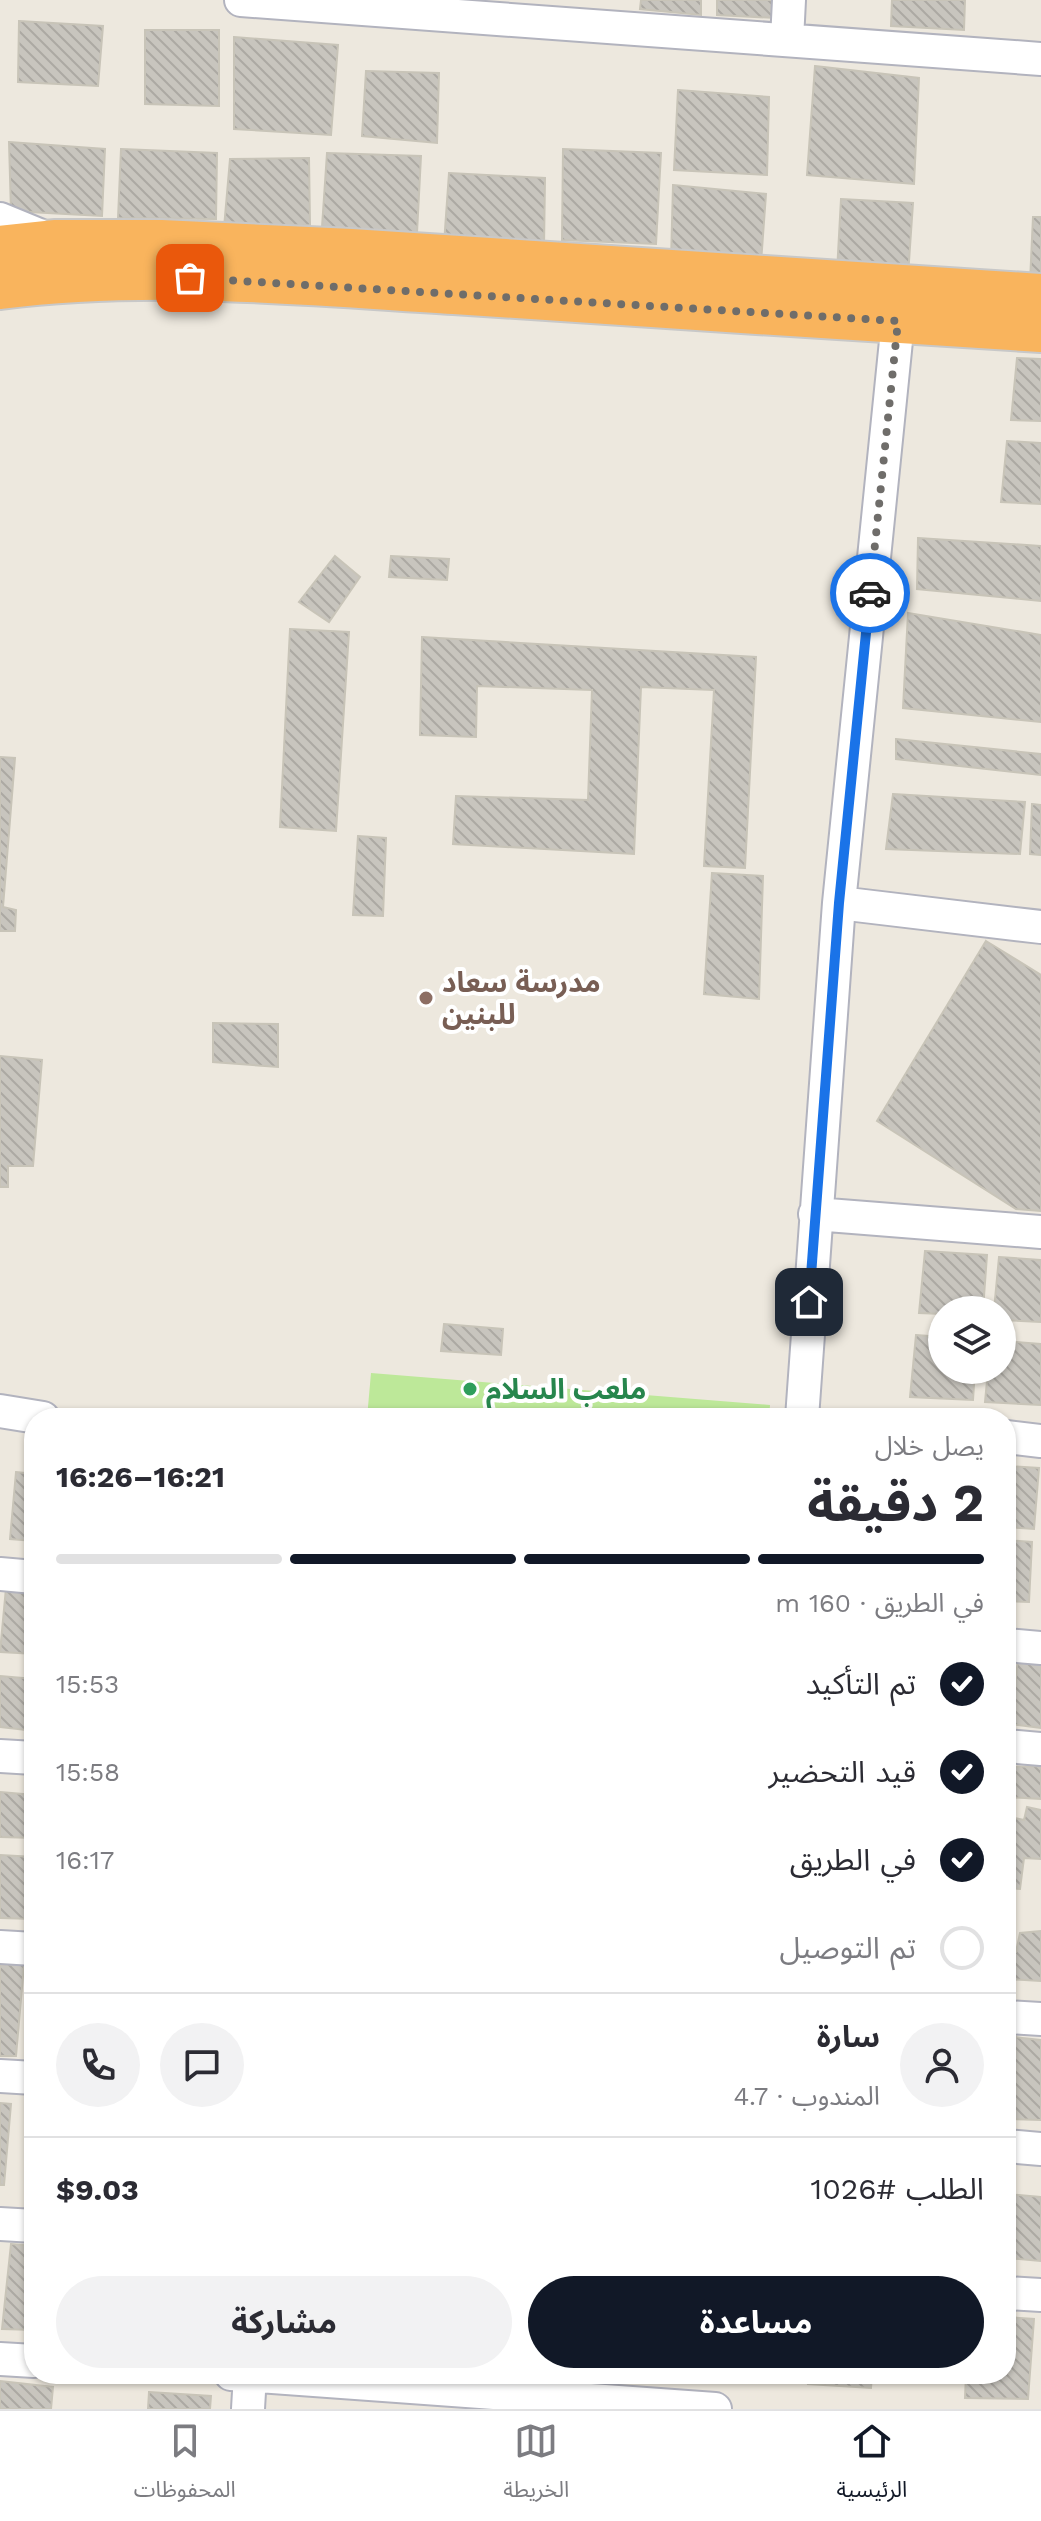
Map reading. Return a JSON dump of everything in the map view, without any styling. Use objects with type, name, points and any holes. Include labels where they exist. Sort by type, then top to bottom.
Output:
[{"type":"highway","points":[[0,248],[54,242],[161,242],[350,268],[898,321],[1041,330]]},
{"type":"highway","points":[[0,287],[58,279],[350,268],[1041,296]]},
{"type":"street","points":[[241,0],[1041,59]]},
{"type":"street","points":[[787,40],[789,0]]},
{"type":"street","points":[[0,219],[54,242]]},
{"type":"street","points":[[803,1408],[839,903],[898,321]]},
{"type":"street","points":[[839,903],[1041,927]]},
{"type":"street","points":[[815,1214],[1041,1232]]},
{"type":"street","points":[[0,1411],[24,1415]]},
{"type":"street","points":[[1016,1438],[1041,1441]]},
{"type":"street","points":[[0,1574],[24,1576]]},
{"type":"street","points":[[1016,1646],[1041,1648]]},
{"type":"street","points":[[1016,1747],[1041,1749]]},
{"type":"street","points":[[0,1756],[24,1757]]},
{"type":"street","points":[[0,1947],[24,1948]]},
{"type":"street","points":[[1016,2018],[1041,2019]]},
{"type":"street","points":[[0,2076],[24,2077]]},
{"type":"street","points":[[1016,2147],[1041,2149]]},
{"type":"street","points":[[0,2224],[24,2225]]},
{"type":"street","points":[[1016,2294],[1041,2295]]},
{"type":"street","points":[[0,2359],[24,2360]]},
{"type":"street","points":[[245,2384],[248,2409]]},
{"type":"street","points":[[379,2384],[715,2409]]},
{"type":"green space","name":"ملعب السلام","points":[[371,1373],[770,1405],[770,1408],[368,1408]]},
{"type":"building","points":[[641,0],[701,0],[701,15],[640,9]]},
{"type":"building","points":[[717,0],[776,0],[776,18],[717,15]]},
{"type":"building","points":[[892,0],[965,0],[964,30],[891,26]]},
{"type":"building","points":[[19,21],[103,26],[98,86],[18,82]]},
{"type":"building","points":[[145,30],[219,30],[219,106],[145,104]]},
{"type":"building","points":[[234,37],[338,45],[331,135],[234,129]]},
{"type":"building","points":[[815,66],[919,78],[914,184],[807,175]]},
{"type":"building","points":[[366,71],[439,73],[437,143],[362,136]]},
{"type":"building","points":[[678,90],[769,97],[767,175],[674,170]]},
{"type":"building","points":[[9,142],[105,149],[102,216],[11,211]]},
{"type":"building","points":[[121,149],[217,153],[216,219],[118,218]]},
{"type":"building","points":[[563,149],[661,153],[656,244],[562,240]]},
{"type":"building","points":[[327,153],[421,156],[417,233],[322,227]]},
{"type":"building","points":[[309,158],[310,225],[224,228],[230,159]]},
{"type":"building","points":[[449,173],[545,178],[544,247],[444,244]]},
{"type":"building","points":[[673,185],[766,194],[761,263],[671,260]]},
{"type":"building","points":[[841,199],[913,203],[908,276],[837,272]]},
{"type":"building","points":[[1033,217],[1041,217],[1041,283],[1030,282]]},
{"type":"building","points":[[1017,358],[1041,359],[1041,421],[1011,420]]},
{"type":"building","points":[[1007,441],[1041,443],[1041,504],[1001,502]]},
{"type":"building","points":[[918,538],[1041,546],[1041,601],[917,589]]},
{"type":"building","points":[[335,556],[360,577],[329,622],[299,602]]},
{"type":"building","points":[[391,556],[449,559],[447,580],[389,577]]},
{"type":"building","points":[[908,613],[1041,635],[1041,722],[903,708]]},
{"type":"building","points":[[290,629],[349,632],[336,831],[280,827]]},
{"type":"building","points":[[422,637],[756,657],[745,868],[704,866],[714,690],[641,687],[634,854],[453,844],[456,796],[588,800],[592,690],[477,686],[476,737],[420,735]]},
{"type":"building","points":[[896,739],[1041,754],[1041,775],[896,759]]},
{"type":"building","points":[[0,757],[15,758],[3,907],[16,910],[15,931],[0,931]]},
{"type":"building","points":[[893,794],[1025,802],[1020,854],[886,849]]},
{"type":"building","points":[[1032,804],[1041,805],[1041,855],[1030,854]]},
{"type":"building","points":[[358,836],[386,838],[383,916],[353,915]]},
{"type":"building","points":[[712,873],[763,876],[759,999],[704,994]]},
{"type":"building","points":[[986,941],[1041,975],[1041,1211],[1016,1209],[877,1121]]},
{"type":"building","points":[[213,1023],[278,1024],[278,1067],[213,1062]]},
{"type":"building","points":[[0,1056],[42,1060],[33,1166],[8,1166],[8,1187],[0,1187]]},
{"type":"building","points":[[925,1251],[987,1255],[984,1296],[928,1296],[928,1313],[919,1313]]},
{"type":"building","points":[[999,1257],[1041,1260],[1041,1322],[1016,1321],[1016,1296],[995,1296]]},
{"type":"building","points":[[444,1324],[503,1329],[501,1355],[441,1351]]},
{"type":"building","points":[[916,1335],[928,1336],[928,1384],[974,1384],[973,1400],[910,1397]]},
{"type":"building","points":[[1016,1342],[1041,1344],[1041,1405],[985,1402],[987,1384],[1016,1384]]},
{"type":"building","points":[[1016,1467],[1039,1468],[1034,1529],[1016,1528]]},
{"type":"building","points":[[16,1472],[24,1473],[24,1540],[10,1539]]},
{"type":"building","points":[[1016,1541],[1032,1542],[1029,1602],[1016,1601]]},
{"type":"building","points":[[6,1588],[24,1589],[24,1653],[0,1652]]},
{"type":"building","points":[[1018,1658],[1041,1661],[1041,1728],[1016,1725]]},
{"type":"building","points":[[0,1676],[24,1678],[24,1730],[0,1727]]},
{"type":"building","points":[[1041,1766],[1041,1799],[1016,1798],[1016,1767]]},
{"type":"building","points":[[0,1792],[24,1794],[24,1838],[0,1837]]},
{"type":"building","points":[[1027,1807],[1041,1810],[1041,1859],[1024,1858],[1020,1889],[1016,1889],[1016,1818],[1024,1820]]},
{"type":"building","points":[[0,1855],[24,1856],[24,1919],[0,1918]]},
{"type":"building","points":[[1041,1931],[1041,1981],[1016,1980],[1020,1933]]},
{"type":"building","points":[[0,1964],[24,1965],[16,2056],[0,2056]]},
{"type":"building","points":[[1016,2037],[1041,2040],[1041,2120],[1016,2119]]},
{"type":"building","points":[[0,2103],[11,2104],[4,2185],[0,2185]]},
{"type":"building","points":[[1016,2195],[1041,2197],[1041,2261],[1016,2259]]},
{"type":"building","points":[[11,2244],[24,2245],[24,2330],[2,2329]]},
{"type":"building","points":[[1016,2318],[1034,2319],[1028,2399],[965,2398],[966,2384],[1016,2384]]},
{"type":"building","points":[[0,2381],[53,2387],[51,2409],[0,2409]]},
{"type":"building","points":[[808,2384],[871,2384],[871,2388]]},
{"type":"building","points":[[149,2392],[211,2396],[210,2409],[148,2409]]},
{"type":"way so far","points":[[190,278],[898,321],[870,593]]},
{"type":"place","name":"مدرسة سعاد للبنين","points":[[426,998]]},
{"type":"place","name":"ملعب السلام","points":[[470,1389]]},
{"type":"route","points":[[809,1302],[839,903],[870,593]]}]
